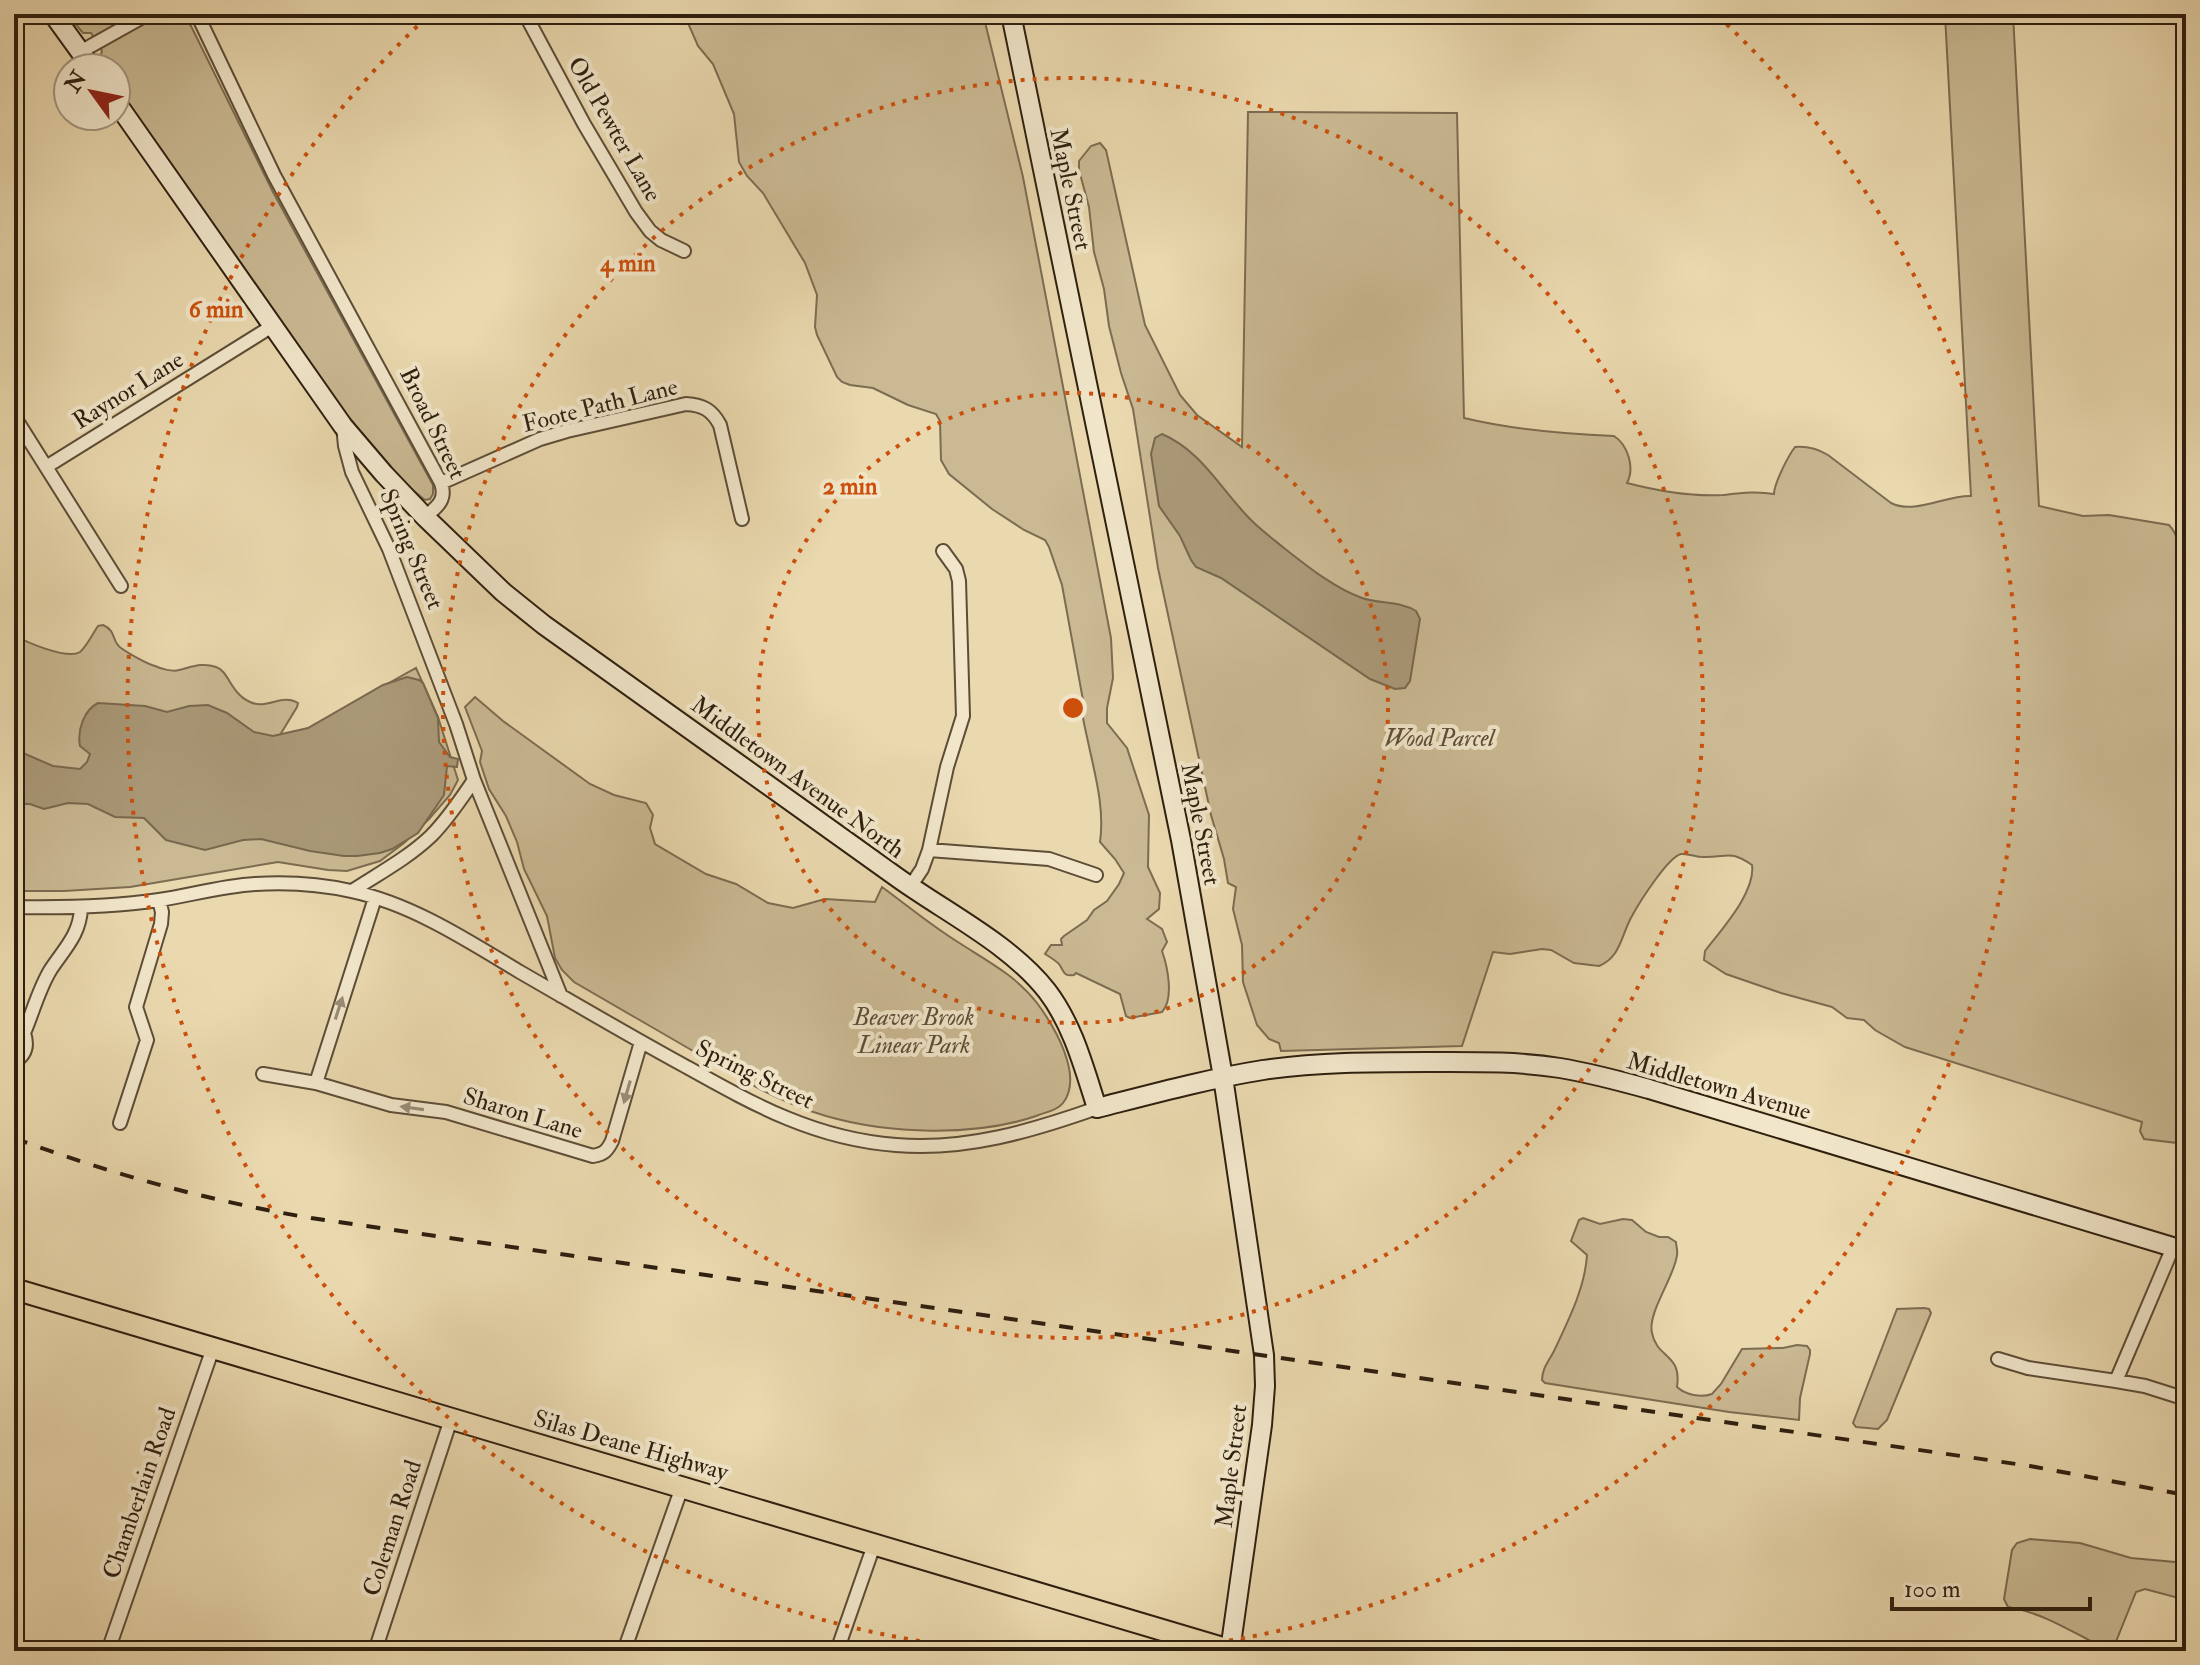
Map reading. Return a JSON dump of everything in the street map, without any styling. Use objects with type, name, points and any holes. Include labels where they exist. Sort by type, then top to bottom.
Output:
[{"type":"main road","name":"Silas Deane Highway","points":[[14,1289],[1231,1651]]},
{"type":"street","points":[[53,14],[80,52],[148,14]]},
{"type":"street","name":"Broad Street","points":[[197,14],[274,175],[441,483],[444,491],[442,501],[425,517]]},
{"type":"street","name":"Old Pewter Lane","points":[[525,14],[636,212],[661,240],[684,251]]},
{"type":"street","name":"Maple Street","points":[[1011,14],[1181,840],[1223,1077],[1264,1355],[1262,1425],[1231,1651]]},
{"type":"street","points":[[132,125],[343,426],[425,517]]},
{"type":"street","name":"Raynor Lane","points":[[46,467],[274,325]]},
{"type":"street","name":"Foote Path Lane","points":[[441,483],[554,435],[686,404],[698,405],[715,415],[720,425],[742,519]]},
{"type":"street","points":[[14,416],[121,586]]},
{"type":"street","name":"Spring Street","points":[[343,426],[352,472],[389,549],[456,724],[474,780],[561,996]]},
{"type":"street","name":"Middletown Avenue North","points":[[425,517],[503,592],[544,625],[1012,957],[1035,977],[1049,994],[1071,1033],[1097,1108]]},
{"type":"street","points":[[910,887],[922,869],[929,850],[947,767],[963,716],[959,581],[956,569],[943,551]]},
{"type":"street","points":[[352,891],[431,836],[474,780]]},
{"type":"street","points":[[929,850],[1049,859],[1096,875]]},
{"type":"street","name":"Spring Street","points":[[14,907],[81,908],[159,900],[254,884],[308,885],[352,891],[447,929],[641,1042],[781,1118],[826,1134],[874,1143],[934,1146],[982,1141],[1223,1077]]},
{"type":"street","points":[[316,1083],[375,898]]},
{"type":"street","points":[[120,1123],[147,1040],[136,1007],[161,924],[159,900]]},
{"type":"street","points":[[14,1062],[26,1048],[19,1029],[50,970],[77,932],[81,908]]},
{"type":"street","name":"Sharon Lane","points":[[263,1074],[316,1083],[391,1105],[446,1112],[593,1156],[603,1154],[612,1141],[641,1042]]},
{"type":"street","name":"Middletown Avenue","points":[[1223,1077],[1264,1070],[1349,1063],[1504,1062],[1560,1068],[1649,1089],[2180,1249]]},
{"type":"street","points":[[2116,1381],[2180,1249]]},
{"type":"street","name":"Chamberlain Road","points":[[108,1651],[213,1348]]},
{"type":"street","points":[[1998,1359],[2028,1368],[2145,1386],[2186,1399]]},
{"type":"street","name":"Coleman Road","points":[[375,1651],[451,1419]]},
{"type":"street","points":[[624,1651],[682,1487]]},
{"type":"street","points":[[837,1651],[874,1545]]},
{"type":"green space","points":[[67,14],[181,14],[191,26],[273,192],[433,485],[430,499],[425,500],[404,483],[323,387],[132,108],[132,52],[102,52],[91,33],[83,33]]},
{"type":"green space","points":[[684,14],[983,14],[1023,177],[1111,638],[1113,678],[1107,723],[1127,748],[1149,815],[1148,867],[1160,893],[1159,909],[1147,919],[1162,929],[1167,942],[1162,951],[1169,991],[1162,1012],[1130,1018],[1126,1016],[1120,994],[1076,973],[1066,974],[1059,964],[1045,954],[1051,945],[1062,945],[1064,936],[1107,901],[1124,873],[1100,842],[1100,802],[1083,718],[1083,700],[1062,585],[1049,547],[1045,540],[992,509],[949,474],[941,460],[940,421],[936,414],[873,388],[850,385],[837,377],[817,335],[817,295],[805,263],[763,193],[739,162],[734,114],[713,64],[698,46]]},
{"type":"green space","name":"Wood Parcel","points":[[2013,14],[2039,506],[2083,516],[2109,515],[2169,525],[2177,538],[2177,573],[2186,612],[2186,1144],[2144,1139],[2140,1131],[2142,1122],[1905,1047],[1864,1020],[1847,1018],[1832,1007],[1726,974],[1704,960],[1705,951],[1743,899],[1752,876],[1752,865],[1729,855],[1702,857],[1681,854],[1675,857],[1641,901],[1612,957],[1599,966],[1574,963],[1551,950],[1510,954],[1493,952],[1462,1046],[1281,1051],[1279,1043],[1269,1039],[1257,1025],[1243,982],[1242,945],[1233,909],[1236,887],[1228,883],[1211,815],[1158,568],[1133,409],[1109,326],[1079,161],[1091,146],[1100,143],[1106,150],[1145,325],[1180,395],[1197,415],[1242,447],[1248,112],[1457,113],[1464,418],[1539,431],[1614,436],[1629,457],[1627,483],[1686,494],[1774,494],[1782,470],[1795,447],[1808,448],[1828,455],[1891,503],[1920,506],[1971,496],[1945,15]]},
{"type":"green space","points":[[103,625],[110,630],[121,648],[152,665],[174,671],[211,666],[220,669],[238,693],[250,702],[262,704],[292,700],[298,703],[280,735],[287,740],[416,668],[438,717],[458,780],[450,795],[404,843],[380,861],[347,871],[278,862],[130,887],[14,891],[14,635],[47,649],[74,654],[83,649],[98,626]]},
{"type":"green space","name":"Beaver Brook Linear Park","points":[[475,697],[590,784],[614,795],[646,803],[653,815],[650,828],[655,844],[706,874],[736,884],[768,903],[793,908],[825,899],[875,902],[882,887],[940,931],[992,963],[1029,993],[1051,1025],[1064,1052],[1070,1079],[1069,1092],[1063,1103],[1051,1111],[1012,1123],[959,1130],[876,1127],[850,1122],[809,1111],[761,1090],[574,982],[555,958],[547,916],[524,869],[506,816],[489,789],[480,762],[482,751],[465,707]]},
{"type":"green space","points":[[1583,1218],[1600,1224],[1632,1220],[1646,1232],[1676,1242],[1675,1264],[1657,1305],[1652,1333],[1659,1348],[1673,1362],[1678,1376],[1677,1387],[1681,1390],[1698,1396],[1712,1394],[1742,1349],[1807,1346],[1810,1354],[1800,1398],[1799,1420],[1545,1383],[1542,1380],[1544,1368],[1570,1316],[1583,1280],[1587,1255],[1571,1241],[1579,1220]]},
{"type":"green space","points":[[1924,1308],[1931,1313],[1887,1420],[1878,1429],[1856,1427],[1853,1423],[1897,1309]]},
{"type":"green space","points":[[2030,1539],[2080,1543],[2131,1558],[2186,1563],[2186,1600],[2145,1589],[2136,1592],[2113,1649],[2104,1648],[2046,1618],[2008,1607],[2004,1599],[2012,1550],[2017,1543]]},
{"type":"shaded area","points":[[1162,434],[1189,450],[1255,524],[1321,576],[1362,598],[1416,611],[1420,619],[1410,681],[1405,688],[1395,689],[1370,679],[1221,578],[1196,567],[1159,506],[1151,454],[1155,438]]},
{"type":"shaded area","points":[[407,677],[423,683],[438,718],[439,742],[450,757],[458,759],[457,767],[447,766],[444,795],[418,833],[380,853],[344,856],[261,839],[243,840],[205,850],[166,840],[144,818],[115,817],[88,804],[68,803],[44,809],[30,804],[14,804],[14,749],[53,766],[80,769],[90,754],[80,746],[81,727],[85,715],[98,703],[145,706],[167,712],[208,705],[227,713],[254,732],[273,736],[308,728],[383,685]]},
{"type":"railway","points":[[14,1138],[161,1185],[311,1218],[2030,1466],[2186,1495]]}]
